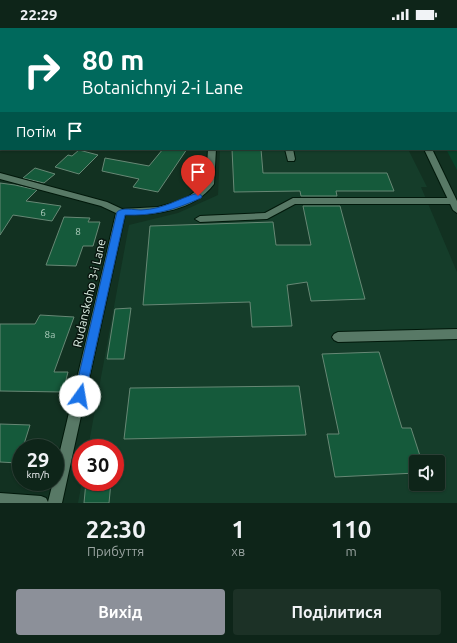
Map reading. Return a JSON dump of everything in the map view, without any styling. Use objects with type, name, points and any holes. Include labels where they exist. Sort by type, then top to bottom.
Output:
[{"type":"street","points":[[0,176],[104,204],[121,212],[142,213],[171,208],[198,196],[210,184],[212,150]]},
{"type":"street","points":[[289,150],[291,159]]},
{"type":"street","points":[[428,150],[457,210]]},
{"type":"street","points":[[200,219],[268,216],[293,201],[452,201]]},
{"type":"street","name":"Rudanskoho 3-i Lane","points":[[55,503],[121,212]]},
{"type":"street","points":[[338,337],[457,334]]},
{"type":"street","points":[[0,500],[41,503]]},
{"type":"shaded area","points":[[220,150],[408,150],[427,187],[421,187],[457,272],[457,503],[78,503],[80,491],[124,491],[124,439],[90,439],[129,225],[178,213],[218,195]]},
{"type":"shaded area","points":[[447,150],[457,150],[457,170]]},
{"type":"building","points":[[79,150],[98,155],[79,174],[55,167],[68,155],[72,156]]},
{"type":"building","points":[[162,150],[186,150],[158,192],[133,187],[139,179],[102,171],[105,158],[149,166]]},
{"type":"building","points":[[232,150],[261,150],[263,173],[387,173],[394,191],[336,191],[337,196],[301,196],[300,191],[234,192]]},
{"type":"building","points":[[35,168],[55,174],[44,183],[23,178]]},
{"type":"building","points":[[0,183],[37,190],[26,201],[61,206],[52,221],[13,215],[0,235]]},
{"type":"building","points":[[303,206],[340,206],[365,299],[311,301],[307,282],[287,285],[292,326],[252,327],[250,302],[143,305],[150,226],[273,222],[276,245],[311,245]]},
{"type":"building","points":[[64,217],[90,218],[88,222],[100,222],[93,246],[83,246],[76,266],[46,265]]},
{"type":"building","points":[[131,308],[124,359],[107,359],[115,309]]},
{"type":"building","points":[[40,315],[74,317],[54,372],[68,372],[63,392],[0,391],[0,324],[35,324]]},
{"type":"building","points":[[379,352],[402,428],[411,428],[420,455],[409,455],[409,473],[335,477],[327,434],[339,434],[322,354]]},
{"type":"building","points":[[299,386],[306,435],[124,439],[130,388]]},
{"type":"building","points":[[0,424],[30,425],[26,439],[12,439],[12,463],[0,462]]},
{"type":"building","points":[[85,491],[110,491],[109,503],[84,503]]},
{"type":"route","points":[[80,396],[121,212],[142,213],[171,208],[198,196]]}]
